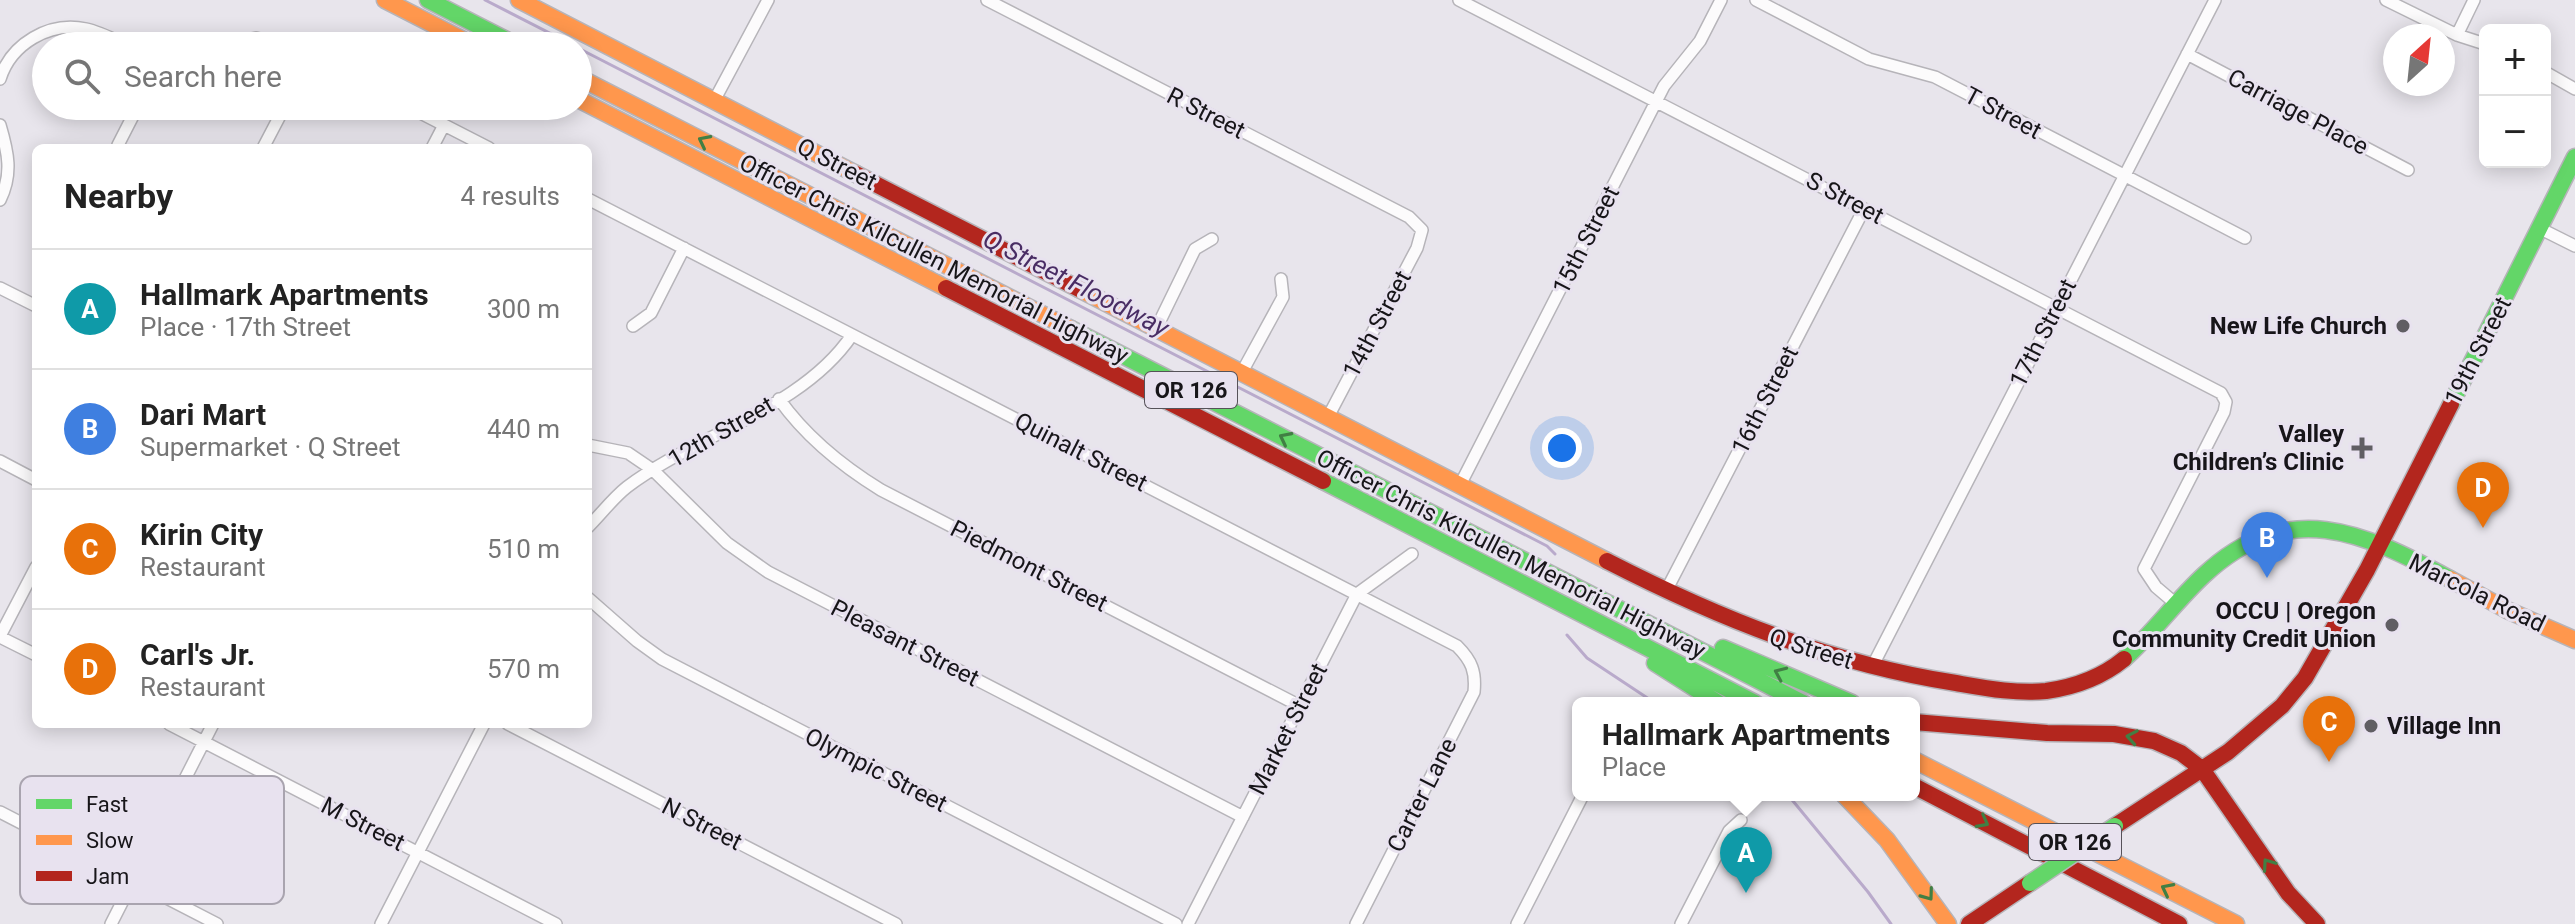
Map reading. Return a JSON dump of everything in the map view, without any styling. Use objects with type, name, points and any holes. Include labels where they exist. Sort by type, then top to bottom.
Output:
[{"type":"main road","points":[[385,0],[448,32]]},
{"type":"main road","points":[[428,0],[491,32]]},
{"type":"main road","name":"Q Street","points":[[519,0],[581,32]]},
{"type":"main road","name":"Q Street","points":[[592,38],[1666,591],[1764,635],[1872,667],[1948,683],[2008,691],[2043,692],[2074,685],[2120,663],[2199,577],[2241,545],[2271,533],[2304,527],[2352,534],[2380,545]]},
{"type":"main road","name":"Officer Chris Kilcullen Memorial Highway","points":[[592,84],[1791,697]]},
{"type":"main road","name":"Officer Chris Kilcullen Memorial Highway","points":[[592,106],[1744,697]]},
{"type":"main road","name":"19th Street","points":[[1969,924],[2228,752],[2282,706],[2305,678],[2380,545],[2575,157]]},
{"type":"main road","name":"Marcola Road","points":[[2380,545],[2575,640]]},
{"type":"main road","points":[[1655,627],[1685,631],[1838,697]]},
{"type":"main road","points":[[1630,637],[1658,666],[1708,697]]},
{"type":"main road","points":[[1920,722],[2047,733],[2114,734],[2154,741],[2181,753],[2202,769],[2288,893],[2317,924]]},
{"type":"main road","name":"OR 126","points":[[1920,763],[2236,924]]},
{"type":"main road","name":"OR 126","points":[[1920,789],[2179,924]]},
{"type":"main road","points":[[1851,801],[1893,847],[1948,924]]},
{"type":"street","points":[[714,101],[768,0]]},
{"type":"street","name":"R Street","points":[[987,0],[1003,4],[1409,217],[1422,230]]},
{"type":"street","name":"S Street","points":[[1459,0],[2221,393],[2226,402],[2211,440],[2144,569],[2156,587],[2176,604]]},
{"type":"street","name":"15th Street","points":[[1460,485],[1664,86],[1700,41],[1721,0]]},
{"type":"street","name":"T Street","points":[[1756,0],[1869,59],[1935,77],[2245,238]]},
{"type":"street","name":"17th Street","points":[[1872,667],[2215,0]]},
{"type":"street","points":[[2386,0],[2457,35],[2479,42]]},
{"type":"street","points":[[2457,35],[2474,0]]},
{"type":"street","points":[[48,32],[68,28],[93,32]]},
{"type":"street","points":[[0,79],[13,54],[32,39]]},
{"type":"street","name":"Carriage Place","points":[[2187,54],[2408,170]]},
{"type":"street","points":[[2551,75],[2575,89]]},
{"type":"street","points":[[119,144],[131,120]]},
{"type":"street","points":[[265,144],[278,120]]},
{"type":"street","points":[[434,120],[481,144]]},
{"type":"street","points":[[0,125],[9,161],[8,183],[0,200]]},
{"type":"street","points":[[434,144],[444,125]]},
{"type":"street","name":"Quinalt Street","points":[[592,201],[1457,646],[1472,664]]},
{"type":"street","name":"16th Street","points":[[1666,591],[1864,209]]},
{"type":"street","points":[[2539,228],[2575,246]]},
{"type":"street","name":"14th Street","points":[[1328,417],[1417,248],[1422,230]]},
{"type":"street","points":[[1156,329],[1195,249],[1212,239]]},
{"type":"street","points":[[633,326],[651,313],[684,248]]},
{"type":"street","points":[[1242,372],[1283,297],[1281,279]]},
{"type":"street","points":[[0,288],[32,304]]},
{"type":"street","name":"12th Street","points":[[592,523],[625,488],[779,399],[825,368],[839,355],[852,335]]},
{"type":"street","name":"Piedmont Street","points":[[779,399],[819,444],[847,469],[881,490],[1300,706]]},
{"type":"street","name":"Pleasant Street","points":[[592,446],[628,453],[653,470],[727,543],[768,572],[1243,817]]},
{"type":"street","points":[[0,461],[32,478]]},
{"type":"street","name":"Market Street","points":[[1188,924],[1357,594],[1412,554]]},
{"type":"street","points":[[32,575],[0,636],[32,653]]},
{"type":"street","name":"Olympic Street","points":[[592,602],[662,659],[1176,924]]},
{"type":"street","name":"Carter Lane","points":[[1356,924],[1474,692],[1476,677],[1472,664]]},
{"type":"street","name":"M Street","points":[[177,728],[270,776]]},
{"type":"street","points":[[187,776],[211,728]]},
{"type":"street","points":[[381,924],[482,728]]},
{"type":"street","name":"N Street","points":[[516,728],[896,924]]},
{"type":"street","name":"M Street","points":[[284,783],[556,924]]},
{"type":"street","points":[[1517,924],[1580,801]]},
{"type":"street","points":[[0,812],[20,822]]},
{"type":"street","points":[[1681,924],[1729,831],[1741,820]]},
{"type":"street","points":[[111,924],[121,904]]},
{"type":"street","points":[[179,904],[217,924]]},
{"type":"waterway","name":"Q Street Floodway","points":[[485,0],[548,32]]},
{"type":"waterway","name":"Q Street Floodway","points":[[592,55],[1547,546],[1555,554]]},
{"type":"waterway","name":"Q Street Floodway","points":[[1567,635],[1587,658],[1646,697]]},
{"type":"waterway","name":"Q Street Floodway","points":[[1793,801],[1891,924]]},
{"type":"traffic: fast","points":[[428,0],[491,32]]},
{"type":"traffic: fast","points":[[2451,404],[2575,157]]},
{"type":"traffic: fast","points":[[1071,329],[1791,697]]},
{"type":"traffic: fast","points":[[1323,481],[1743,697]]},
{"type":"traffic: fast","points":[[2124,659],[2204,575],[2235,551],[2266,536],[2296,530],[2326,530],[2356,537],[2387,548],[2450,579]]},
{"type":"traffic: fast","points":[[1723,648],[1838,697]]},
{"type":"traffic: fast","points":[[1655,663],[1709,697]]},
{"type":"traffic: fast","points":[[2030,883],[2115,826]]},
{"type":"traffic: slow","points":[[385,0],[448,32]]},
{"type":"traffic: slow","points":[[519,0],[581,32]]},
{"type":"traffic: slow","points":[[592,38],[856,174]]},
{"type":"traffic: slow","points":[[592,84],[1071,329]]},
{"type":"traffic: slow","points":[[592,106],[946,288]]},
{"type":"traffic: slow","points":[[1079,289],[1607,561]]},
{"type":"traffic: slow","points":[[2450,579],[2507,610],[2575,640]]},
{"type":"traffic: slow","points":[[1920,763],[2236,924]]},
{"type":"traffic: slow","points":[[1850,801],[1887,840],[1948,924]]},
{"type":"traffic: jam","points":[[856,174],[1079,289]]},
{"type":"traffic: jam","points":[[946,288],[1323,481]]},
{"type":"traffic: jam","points":[[2115,826],[2228,752],[2282,706],[2305,678],[2367,570],[2451,404]]},
{"type":"traffic: jam","points":[[1607,561],[1734,620],[1820,651],[1910,675],[2001,690],[2046,691],[2088,680],[2124,659]]},
{"type":"traffic: jam","points":[[1920,722],[2047,733],[2114,734],[2154,741],[2181,753],[2202,769],[2288,893],[2317,924]]},
{"type":"traffic: jam","points":[[1920,789],[2179,924]]},
{"type":"traffic: jam","points":[[1969,924],[2030,883]]},
{"type":"place","name":"New Life Church","points":[[2403,326]]},
{"type":"place","name":"Valley Children’s Clinic","points":[[2362,448]]},
{"type":"place","name":"Carl's Jr.","points":[[2483,528]]},
{"type":"place","name":"Dari Mart","points":[[2267,578]]},
{"type":"place","name":"OCCU | Oregon Community Credit Union","points":[[2392,625]]},
{"type":"place","name":"Village Inn","points":[[2371,726]]},
{"type":"place","name":"Kirin City","points":[[2329,762]]},
{"type":"place","name":"Hallmark Apartments","points":[[1746,893]]}]
